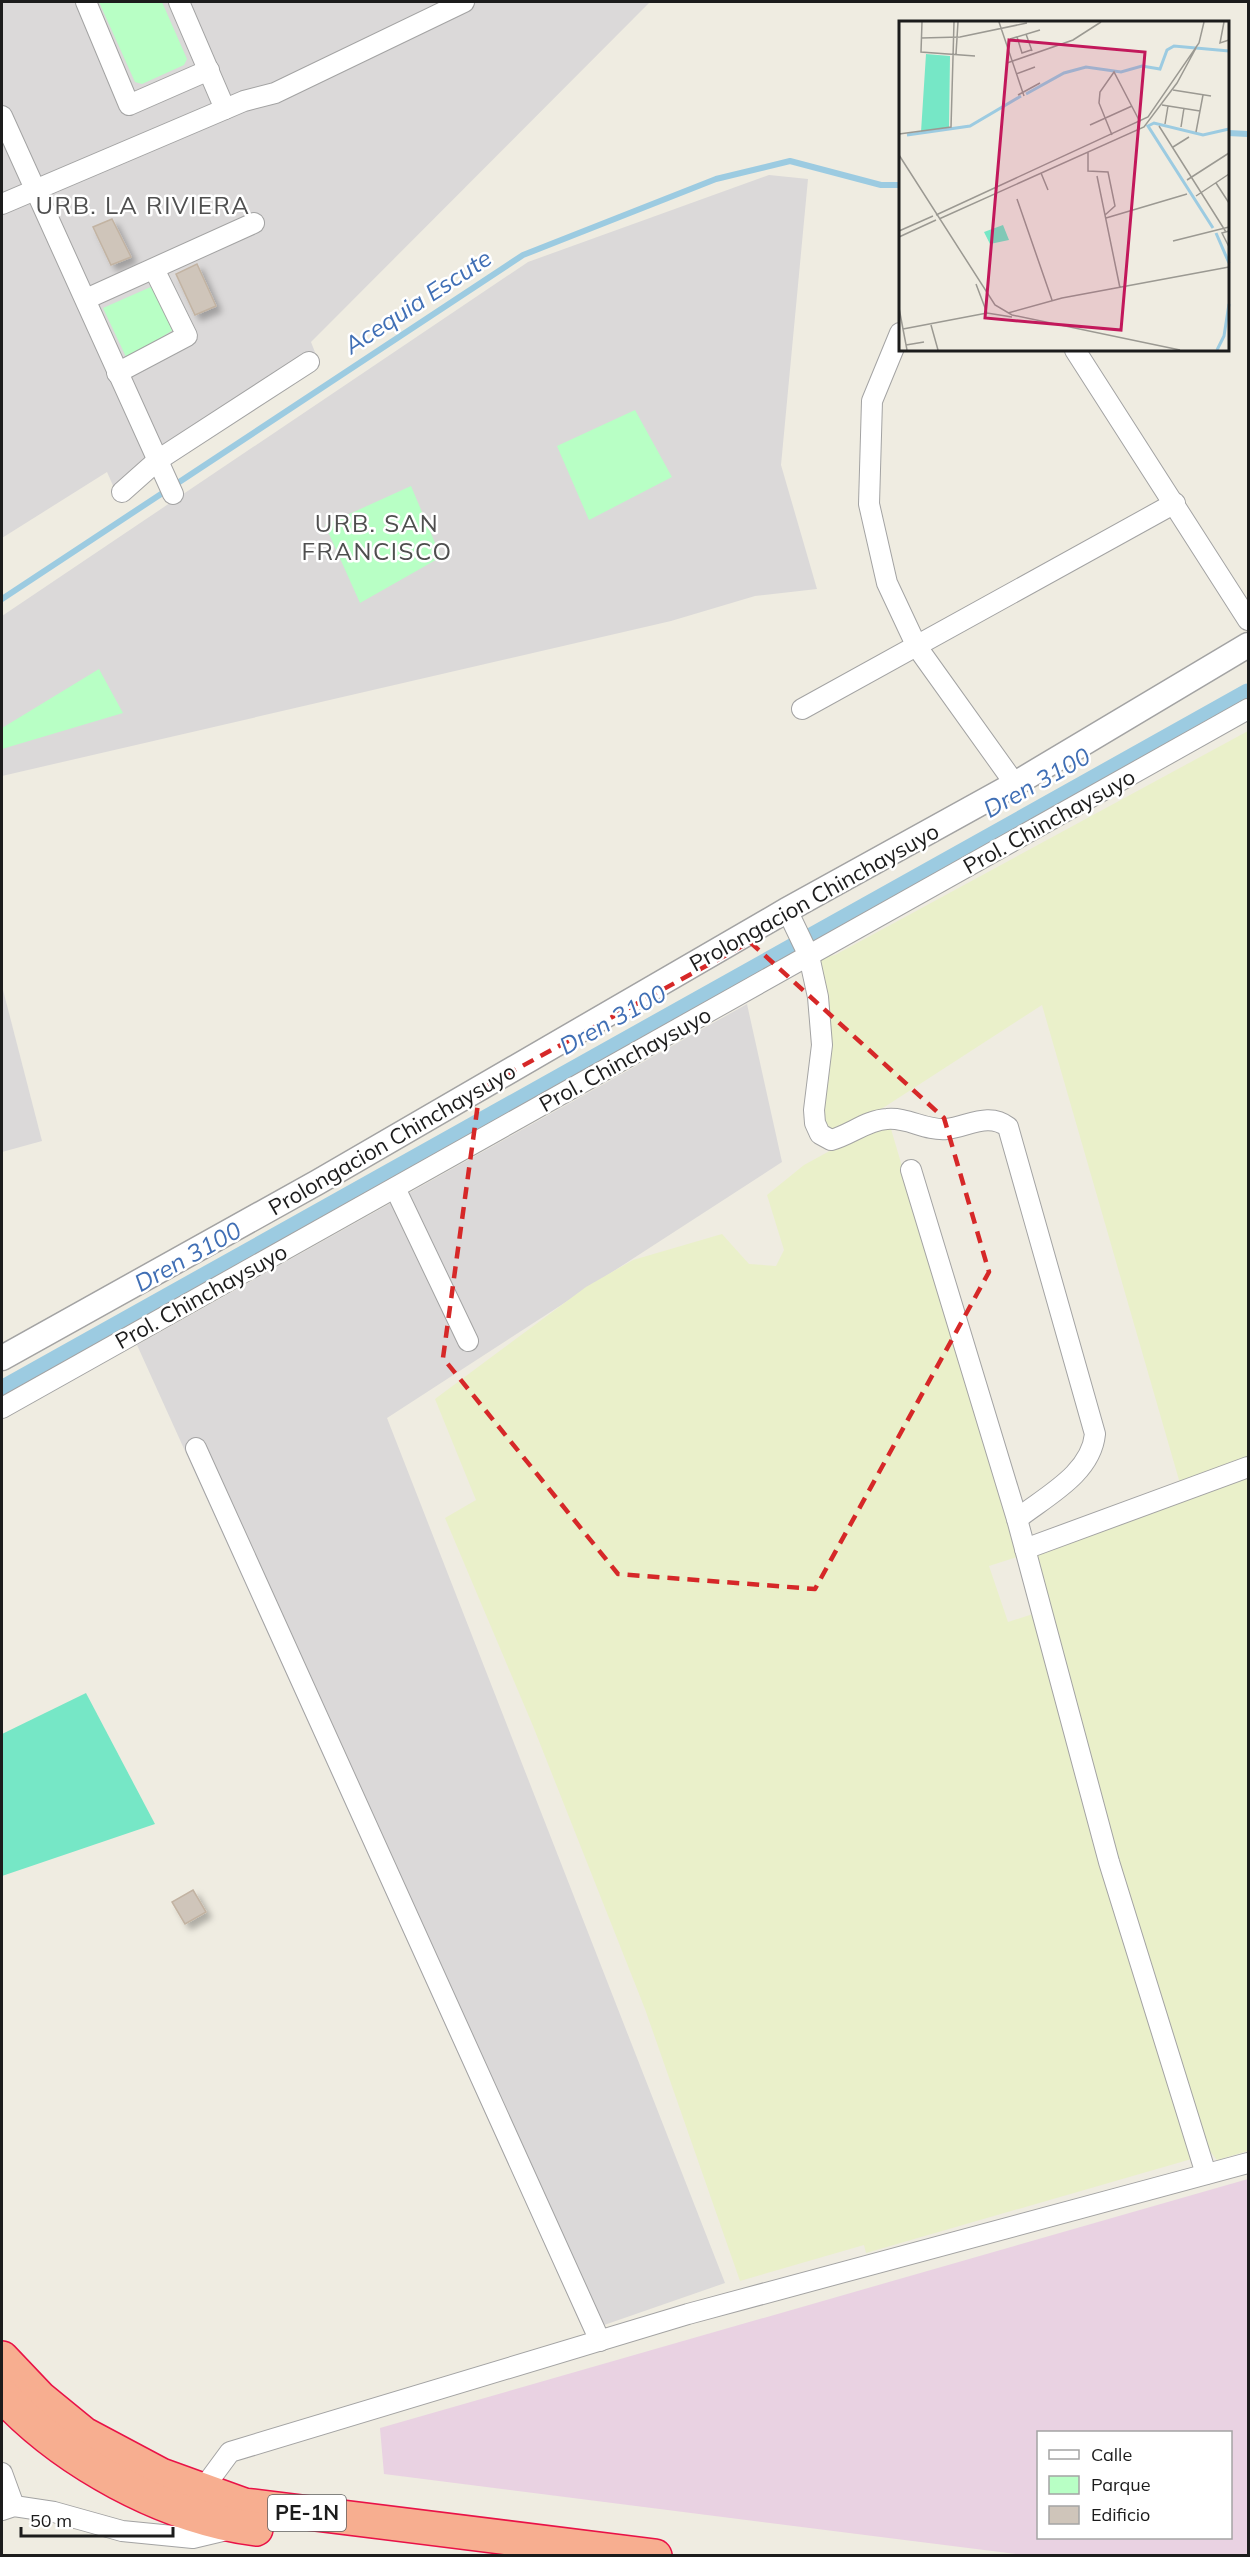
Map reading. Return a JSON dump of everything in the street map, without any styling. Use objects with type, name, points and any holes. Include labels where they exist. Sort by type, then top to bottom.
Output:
[{"type":"highway","name":"PE-1N","points":[[2,2358],[40,2398],[84,2434],[161,2475],[244,2505],[655,2556]]},
{"type":"highway","name":"PE-1N","points":[[2,2395],[19,2414],[73,2457],[154,2501],[241,2527],[477,2556]]},
{"type":"street","points":[[86,2],[129,105],[209,70]]},
{"type":"street","points":[[179,2],[225,109]]},
{"type":"street","points":[[2,204],[225,109],[275,93],[464,2]]},
{"type":"street","points":[[2,116],[169,486]]},
{"type":"street","points":[[86,299],[254,223]]},
{"type":"street","points":[[117,373],[187,336],[154,269]]},
{"type":"street","points":[[899,335],[872,401],[869,504],[887,584],[917,647],[1015,784]]},
{"type":"street","points":[[1076,351],[1248,620]]},
{"type":"street","points":[[122,492],[158,460],[309,362]]},
{"type":"street","points":[[802,709],[1175,503]]},
{"type":"street","name":"Prolongacion Chinchaysuyo","points":[[2,1358],[791,918],[1248,645]]},
{"type":"street","name":"Prol. Chinchaysuyo","points":[[2,1408],[395,1188],[808,952],[1248,709]]},
{"type":"street","points":[[791,918],[808,952],[818,997],[822,1045],[814,1110],[815,1123],[820,1134],[831,1140],[889,1118],[927,1129],[947,1129],[988,1119],[999,1120],[1008,1127],[1095,1434],[1093,1450],[1082,1468],[1017,1518]]},
{"type":"street","points":[[911,1170],[1017,1518],[1108,1862],[1206,2174]]},
{"type":"street","points":[[395,1188],[468,1341]]},
{"type":"street","points":[[196,1449],[600,2341]]},
{"type":"street","points":[[1025,1549],[1248,1467]]},
{"type":"street","points":[[202,2490],[230,2452],[688,2314],[1248,2163]]},
{"type":"street","points":[[2,2473],[8,2508],[54,2512],[122,2531],[193,2538],[241,2527]]},
{"type":"highlighted area","points":[[750,942],[944,1118],[989,1272],[815,1589],[618,1574],[443,1358],[480,1089]]},
{"type":"shaded area","points":[[2,2],[650,2],[311,342],[320,365],[119,499],[107,472],[2,538]]},
{"type":"shaded area","points":[[769,175],[808,179],[781,465],[817,589],[755,596],[671,621],[2,776],[2,616],[528,262]]},
{"type":"shaded area","points":[[2,986],[42,1141],[2,1152]]},
{"type":"shaded area","points":[[747,1004],[782,1162],[387,1418],[725,2283],[584,2332],[137,1345]]},
{"type":"shaded area","points":[[1248,2179],[1248,2555],[1023,2555],[384,2474],[380,2428]]},
{"type":"green space","points":[[99,2],[162,2],[187,59],[184,65],[142,84],[135,82]]},
{"type":"green space","points":[[153,286],[173,330],[127,359],[103,308]]},
{"type":"green space","points":[[635,410],[672,477],[589,520],[557,446]]},
{"type":"green space","points":[[411,486],[441,557],[360,603],[325,525]]},
{"type":"green space","points":[[99,669],[123,713],[2,749],[2,728]]},
{"type":"green space","points":[[1248,731],[1248,1461],[1181,1487],[1042,1005],[886,1106],[835,1135],[820,1120],[829,1078],[830,1037],[817,959],[835,955]]},
{"type":"green space","points":[[881,1127],[891,1129],[1017,1557],[989,1566],[1008,1622],[1033,1614],[1195,2158],[866,2253],[864,2245],[740,2281],[645,2009],[533,1726],[445,1518],[476,1500],[435,1399],[586,1287],[633,1260],[722,1234],[749,1264],[776,1266],[784,1250],[767,1195],[804,1165],[866,1131]]},
{"type":"green space","points":[[1248,1474],[1248,2151],[1217,2160],[1201,2140],[1119,1868],[1031,1553]]},
{"type":"green space","points":[[86,1693],[155,1824],[2,1876],[2,1734]]},
{"type":"building","points":[[112,219],[131,257],[111,265],[93,227]]},
{"type":"building","points":[[197,264],[216,306],[195,315],[176,274]]},
{"type":"building","points":[[193,1890],[206,1912],[185,1924],[172,1902]]},
{"type":"waterway","name":"Acequia Escute","points":[[1229,133],[1248,134]]},
{"type":"waterway","name":"Acequia Escute","points":[[2,599],[523,255],[716,179],[790,161],[881,185],[899,185]]},
{"type":"waterway","name":"Dren 3100","points":[[2,1391],[1248,694]]},
{"type":"district","name":"URB. LA RIVIERA","points":[[143,206]]},
{"type":"district","name":"URB. SAN FRANCISCO","points":[[377,538]]}]
